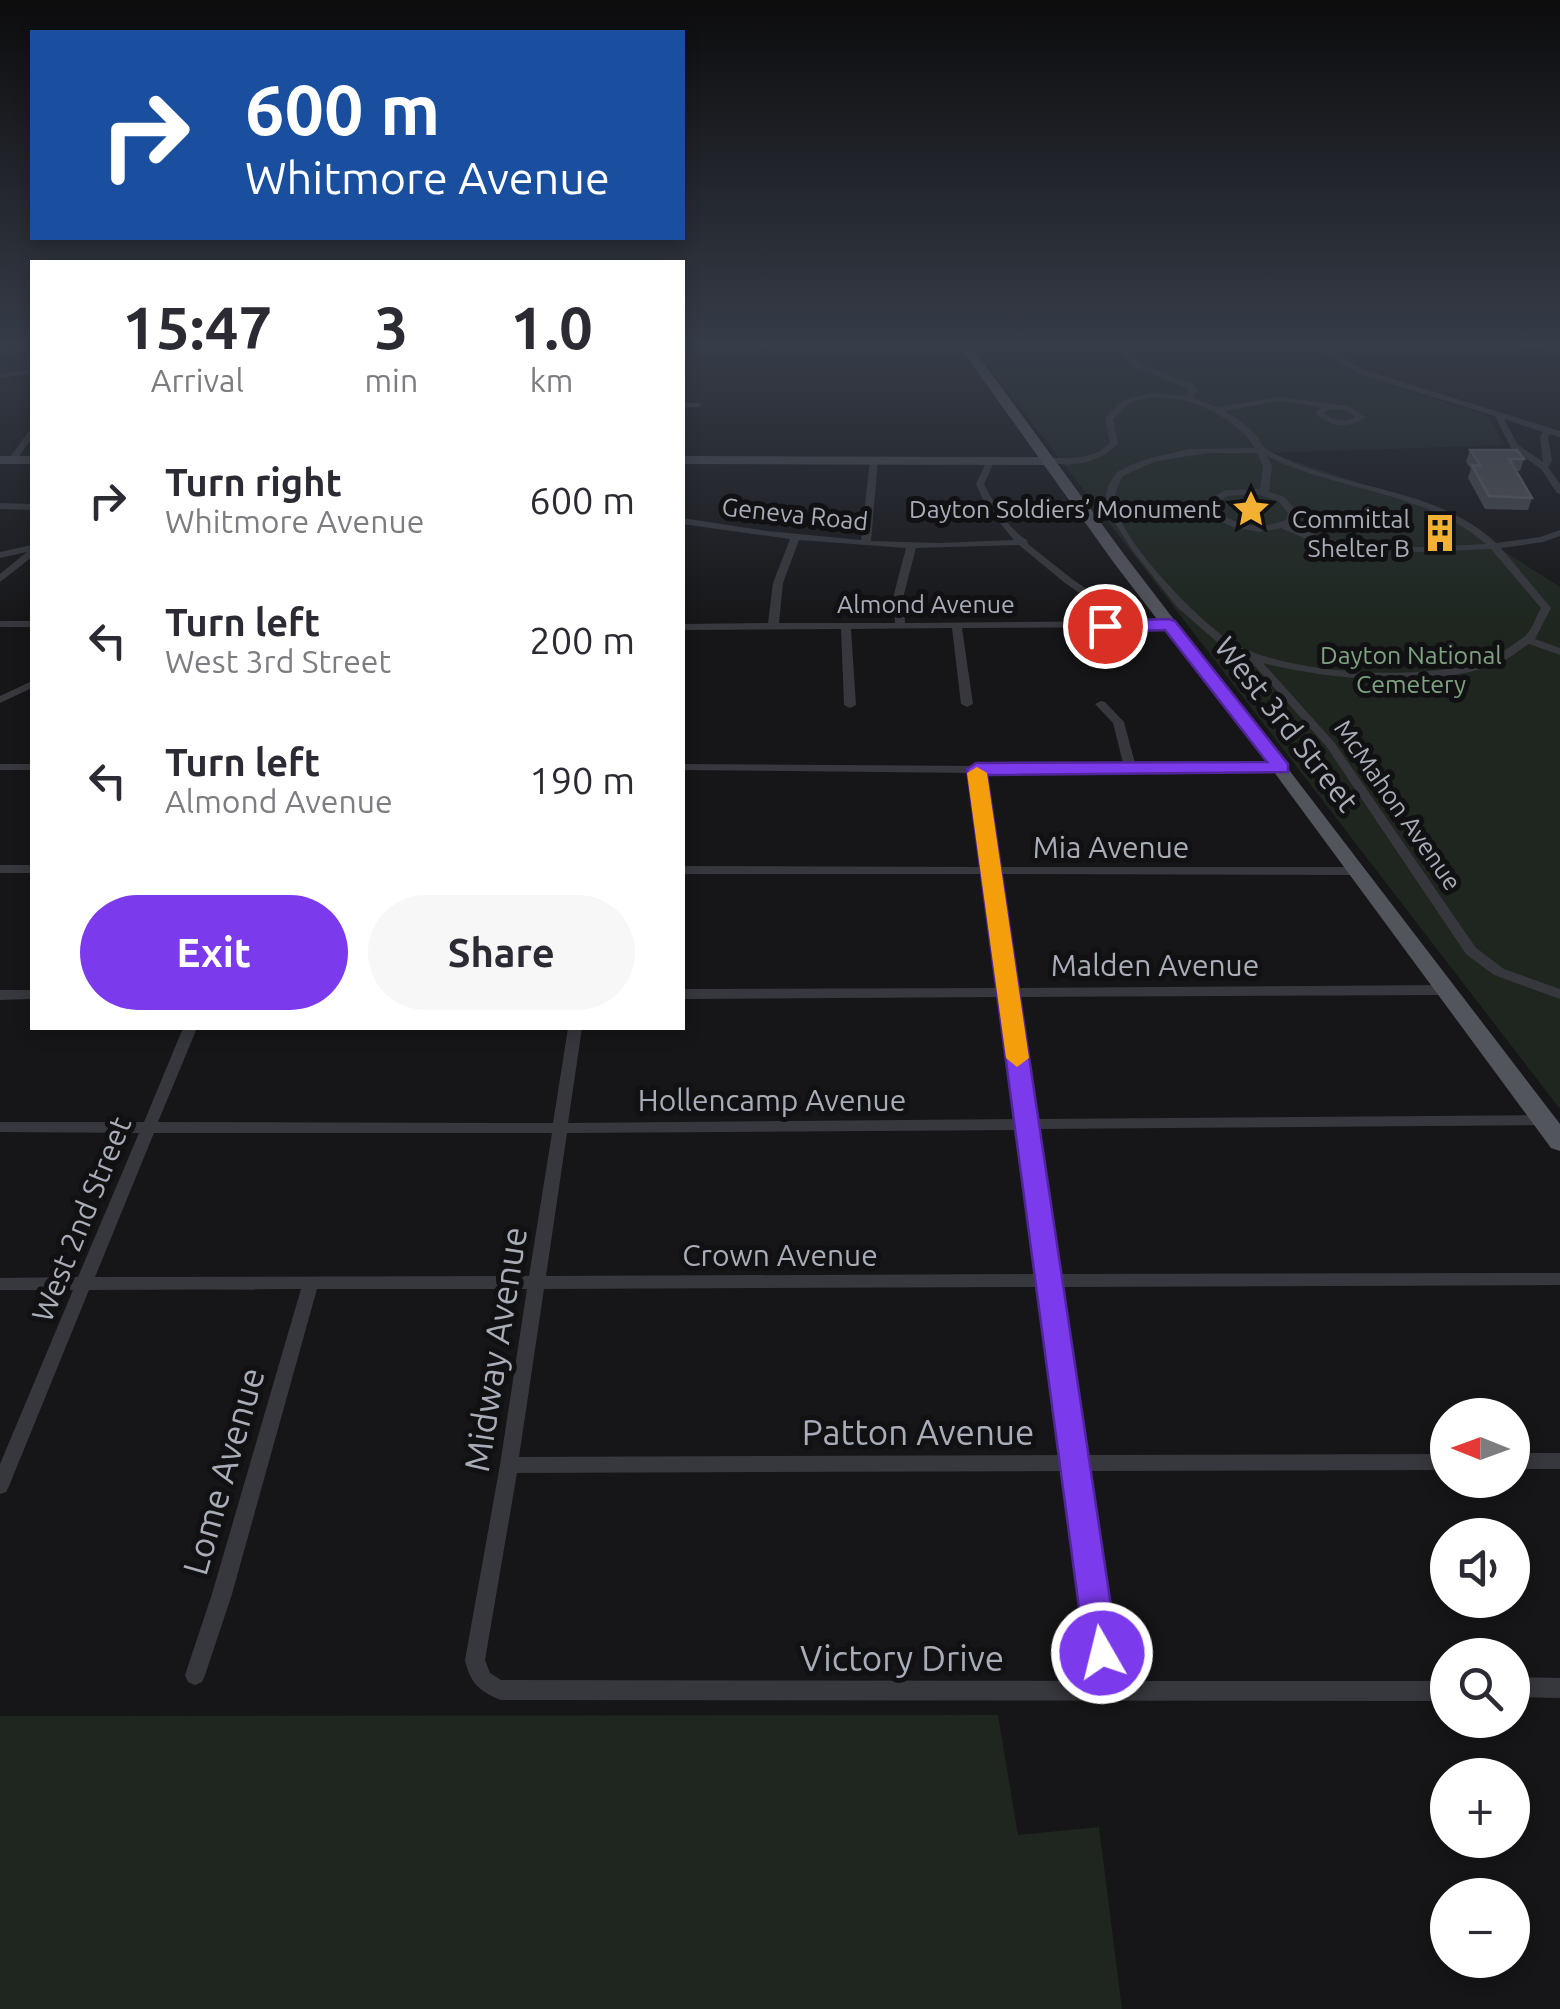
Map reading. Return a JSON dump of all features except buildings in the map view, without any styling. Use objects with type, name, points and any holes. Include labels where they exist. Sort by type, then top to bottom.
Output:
[{"type":"main road","name":"West 3rd Street","points":[[1034,440],[1560,1142]]},
{"type":"street","points":[[7,458],[25,440]]},
{"type":"street","points":[[685,460],[1050,461],[1087,459],[1108,452],[1113,440]]},
{"type":"street","points":[[1250,654],[1354,673],[1420,676],[1488,664],[1530,640],[1546,608],[1496,546],[1440,510],[1320,475],[1264,451],[1252,440]]},
{"type":"street","points":[[1511,440],[1544,466],[1560,490]]},
{"type":"street","points":[[1544,440],[1548,461],[1544,466]]},
{"type":"street","points":[[1264,451],[1268,478],[1264,493]]},
{"type":"street","name":"McMahon Avenue","points":[[1264,451],[1202,452],[1152,461],[1120,474],[1108,497],[1111,512],[1187,612],[1222,640],[1250,654],[1330,744],[1471,952],[1486,965],[1523,984],[1560,994]]},
{"type":"street","points":[[866,542],[874,460]]},
{"type":"street","points":[[991,460],[981,474],[981,488],[1024,542],[1057,572],[1133,625]]},
{"type":"street","points":[[1284,526],[1292,519],[1292,508],[1264,493],[1226,493],[1214,497],[1209,507],[1216,516],[1232,524],[1284,526],[1312,538],[1354,547],[1496,546],[1533,543],[1560,533]]},
{"type":"street","points":[[0,506],[30,506]]},
{"type":"street","name":"Geneva Road","points":[[685,521],[795,537],[866,542],[1024,542]]},
{"type":"street","points":[[773,627],[778,583],[795,537]]},
{"type":"street","points":[[900,627],[899,594],[912,544]]},
{"type":"street","points":[[0,555],[30,550]]},
{"type":"street","points":[[0,579],[30,552]]},
{"type":"street","points":[[0,624],[30,624]]},
{"type":"street","name":"Almond Avenue","points":[[685,627],[1169,624]]},
{"type":"street","points":[[846,627],[850,706]]},
{"type":"street","points":[[957,627],[967,704]]},
{"type":"street","points":[[1530,640],[1560,652]]},
{"type":"street","points":[[0,700],[30,685]]},
{"type":"street","points":[[1101,704],[1118,722],[1131,770]]},
{"type":"street","points":[[0,767],[30,767]]},
{"type":"street","points":[[685,767],[1281,768]]},
{"type":"street","points":[[976,769],[1107,1691]]},
{"type":"street","points":[[0,869],[30,870]]},
{"type":"street","name":"Mia Avenue","points":[[685,870],[1359,872]]},
{"type":"street","name":"Malden Avenue","points":[[685,994],[1448,990]]},
{"type":"street","points":[[0,995],[30,995]]},
{"type":"street","name":"West 2nd Street","points":[[0,1486],[189,1030]]},
{"type":"street","name":"Midway Avenue","points":[[480,1679],[474,1660],[509,1465],[575,1030]]},
{"type":"street","name":"Hollencamp Avenue","points":[[0,1127],[1027,1126],[1544,1120]]},
{"type":"street","name":"Crown Avenue","points":[[0,1284],[1560,1279]]},
{"type":"street","name":"Lome Avenue","points":[[194,1675],[222,1594],[310,1285]]},
{"type":"street","points":[[1530,1462],[1560,1461]]},
{"type":"street","name":"Patton Avenue","points":[[509,1465],[1430,1462]]},
{"type":"street","name":"Victory Drive","points":[[480,1679],[501,1690],[1430,1691]]},
{"type":"street","points":[[1530,1687],[1560,1688]]},
{"type":"green space","name":"Dayton National Cemetery","points":[[1045,440],[1502,440],[1505,445],[1270,453],[1440,510],[1560,587],[1560,1109]]},
{"type":"green space","points":[[998,1715],[1018,1835],[1099,1827],[1122,2009],[0,2009],[0,1716]]},
{"type":"slow traffic","points":[[977,773],[1017,1058]]},
{"type":"place","name":"Dayton Soldiers’ Monument","points":[[1251,509]]},
{"type":"place","name":"Committal Shelter B","points":[[1440,533]]},
{"type":"route","points":[[1102,1653],[976,769],[1281,768],[1169,624],[1105,626]]}]
